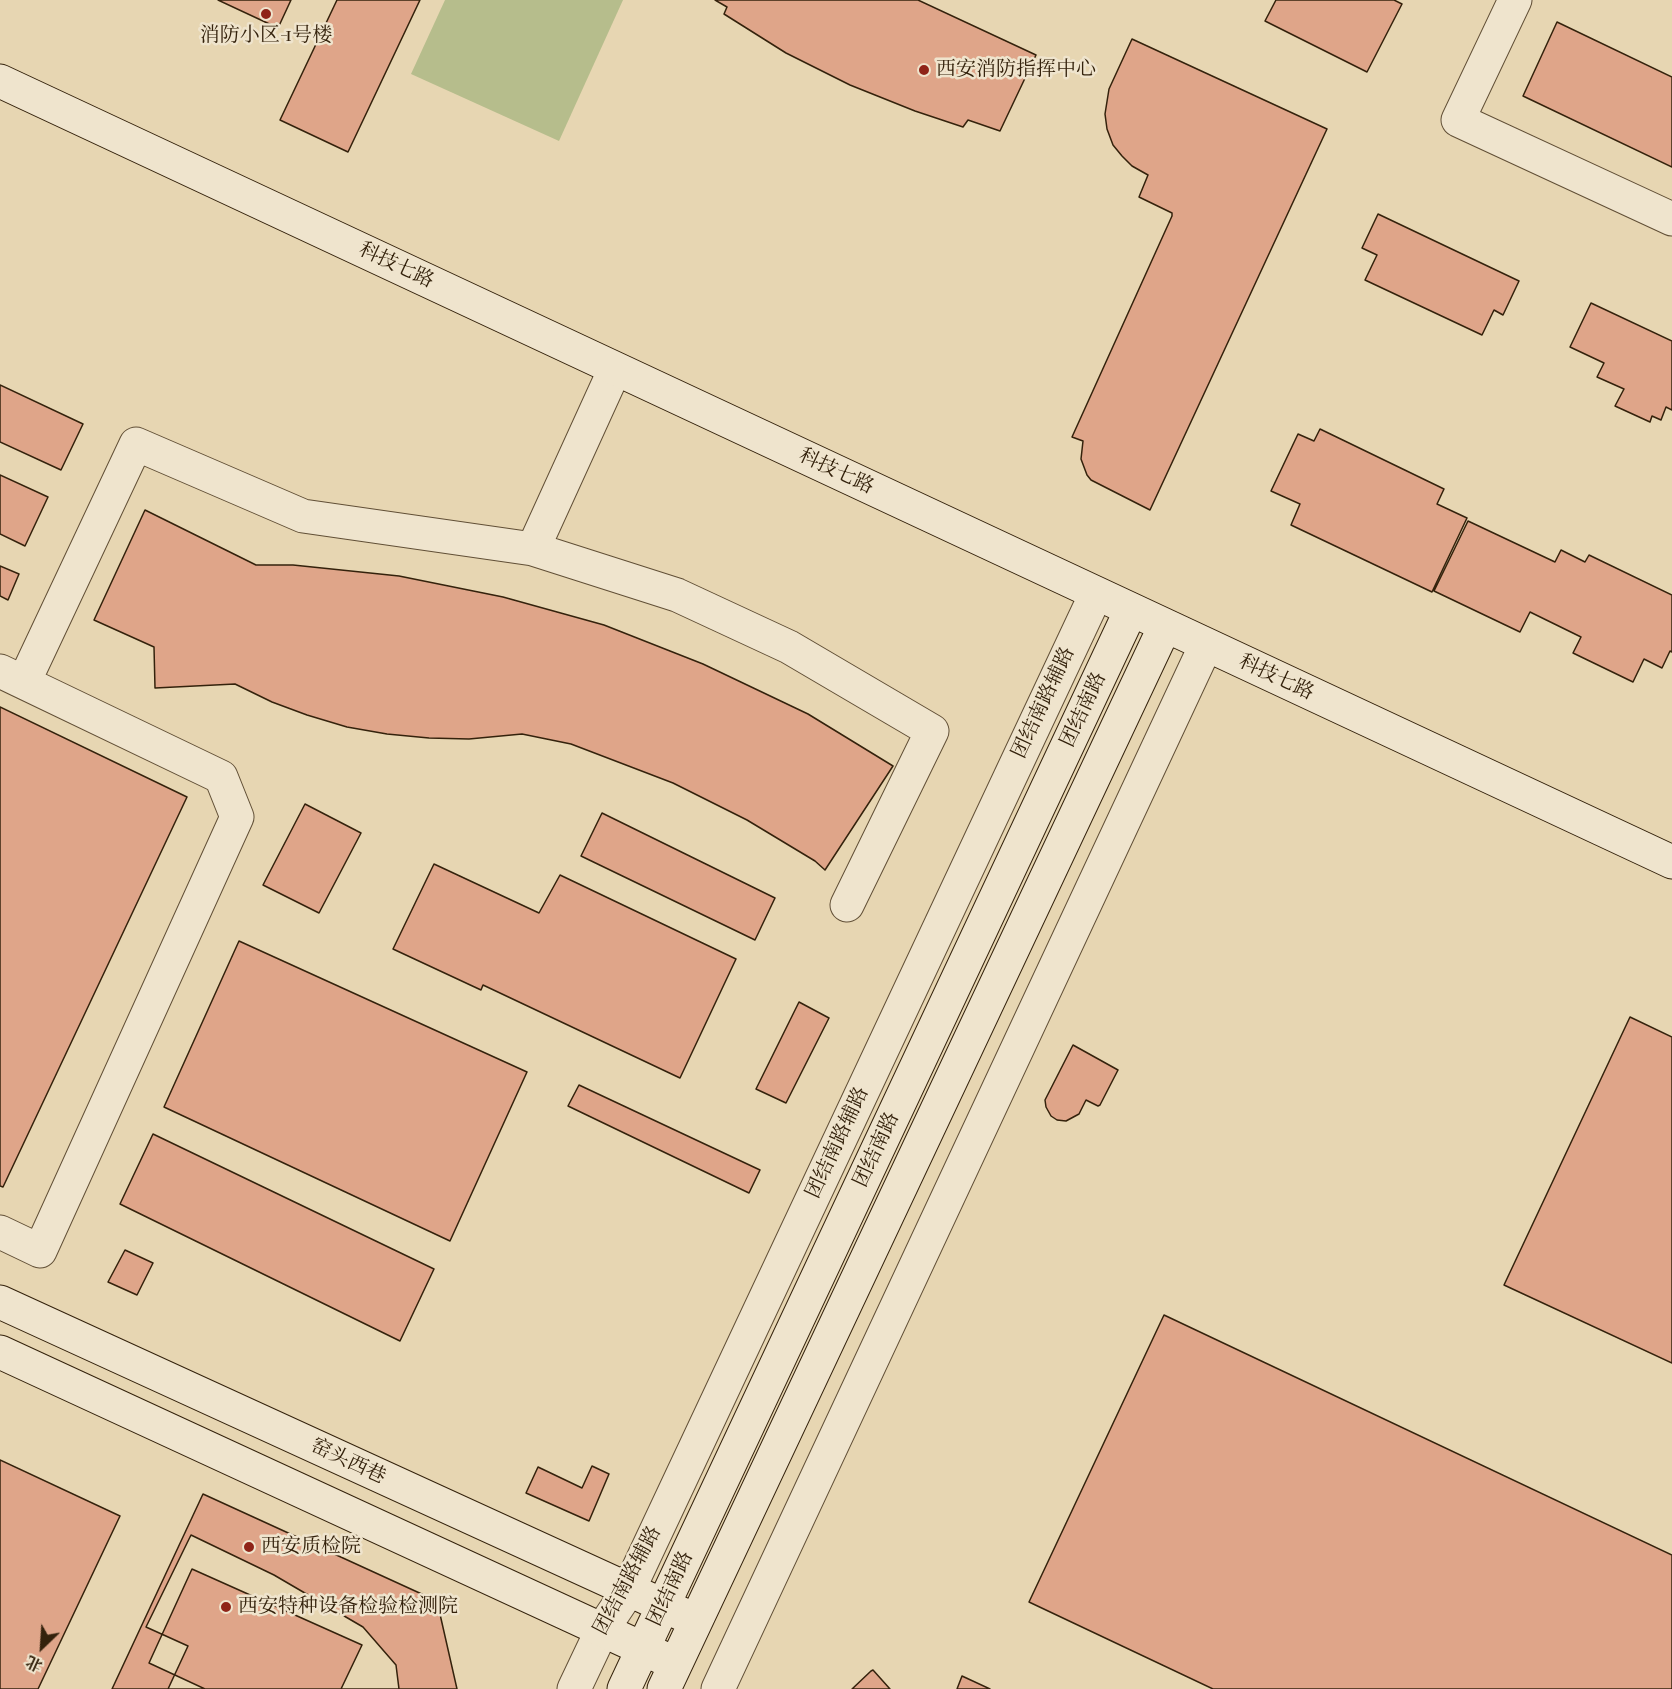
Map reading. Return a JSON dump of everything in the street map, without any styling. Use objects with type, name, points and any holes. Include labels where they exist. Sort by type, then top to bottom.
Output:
[{"type":"street","points":[[1515,0],[1458,120],[1672,219]]},
{"type":"street","name":"科技七路","points":[[0,81],[1672,862]]},
{"type":"street","points":[[533,549],[615,369]]},
{"type":"street","points":[[0,1232],[40,1251],[237,817],[221,777],[12,677],[136,444],[303,516],[533,549],[677,595],[789,647],[932,731],[847,905]]},
{"type":"street","name":"团结南路辅路","points":[[574,1689],[602,1630],[628,1591],[1096,594]]},
{"type":"street","name":"团结南路","points":[[624,1689],[1131,610]]},
{"type":"street","name":"团结南路","points":[[670,1676],[1165,626]]},
{"type":"street","points":[[718,1689],[1206,645]]},
{"type":"street","name":"窑头西巷","points":[[0,1302],[696,1621]]},
{"type":"street","points":[[0,1352],[643,1648],[670,1676]]},
{"type":"green space","points":[[445,0],[623,0],[559,141],[411,74]]},
{"type":"building","name":"消防小区-1号楼","points":[[218,0],[291,0],[278,28]]},
{"type":"building","points":[[337,0],[420,0],[348,152],[280,120]]},
{"type":"building","name":"西安消防指挥中心","points":[[715,0],[918,0],[1036,55],[1000,131],[968,120],[963,127],[850,85],[786,53],[724,14],[727,7]]},
{"type":"building","points":[[1276,0],[1394,0],[1402,4],[1367,72],[1265,21]]},
{"type":"building","points":[[1557,22],[1672,77],[1672,167],[1523,96]]},
{"type":"building","points":[[1132,39],[1327,129],[1150,510],[1091,480],[1081,459],[1083,441],[1072,437],[1172,216],[1172,213],[1139,197],[1148,175],[1132,166],[1122,156],[1113,145],[1107,129],[1105,114],[1109,89]]},
{"type":"building","points":[[1378,214],[1519,281],[1503,315],[1494,310],[1482,335],[1365,280],[1377,255],[1362,248]]},
{"type":"building","points":[[1591,303],[1672,341],[1672,410],[1666,407],[1661,420],[1652,416],[1650,422],[1615,406],[1624,389],[1597,377],[1604,363],[1570,347]]},
{"type":"building","points":[[0,385],[83,424],[61,470],[0,442]]},
{"type":"building","points":[[1320,429],[1444,489],[1437,504],[1467,518],[1432,592],[1291,525],[1300,504],[1271,491],[1298,434],[1314,441]]},
{"type":"building","points":[[0,475],[48,497],[25,546],[0,534]]},
{"type":"building","points":[[145,510],[256,565],[293,565],[399,576],[503,597],[604,625],[703,664],[808,714],[893,766],[825,870],[815,861],[747,820],[673,783],[571,744],[522,734],[469,739],[429,738],[347,727],[272,702],[235,684],[155,688],[154,647],[94,620]]},
{"type":"building","points":[[1468,521],[1555,562],[1561,550],[1585,562],[1589,555],[1672,595],[1672,652],[1670,651],[1662,668],[1644,659],[1633,682],[1573,653],[1581,637],[1530,612],[1520,632],[1434,591]]},
{"type":"building","points":[[0,566],[19,574],[8,600],[0,596]]},
{"type":"building","points":[[0,707],[187,797],[3,1187],[0,1186]]},
{"type":"building","points":[[305,804],[361,833],[319,913],[263,885]]},
{"type":"building","points":[[602,813],[775,898],[755,940],[581,856]]},
{"type":"building","points":[[434,864],[539,913],[560,875],[736,959],[680,1078],[483,985],[481,990],[393,949]]},
{"type":"building","points":[[239,941],[527,1072],[450,1241],[164,1107]]},
{"type":"building","points":[[799,1002],[829,1018],[786,1103],[756,1089]]},
{"type":"building","points":[[1630,1017],[1672,1037],[1672,1363],[1504,1285]]},
{"type":"building","points":[[1073,1045],[1118,1070],[1100,1105],[1086,1100],[1079,1114],[1066,1121],[1057,1120],[1051,1116],[1045,1100]]},
{"type":"building","points":[[579,1085],[760,1170],[749,1193],[568,1106]]},
{"type":"building","points":[[153,1134],[434,1269],[400,1341],[120,1204]]},
{"type":"building","points":[[125,1250],[153,1263],[137,1295],[108,1282]]},
{"type":"building","points":[[1164,1315],[1672,1555],[1672,1689],[1213,1689],[1029,1602]]},
{"type":"building","points":[[0,1460],[120,1516],[38,1689],[0,1689]]},
{"type":"building","points":[[592,1466],[609,1474],[589,1521],[526,1493],[538,1467],[582,1488]]},
{"type":"building","name":"西安质检院","points":[[203,1494],[437,1601],[457,1689],[112,1689]]},
{"type":"building","name":"西安特种设备检验检测院","points":[[191,1535],[274,1575],[363,1627],[396,1665],[399,1689],[168,1689],[188,1646],[146,1627]]},
{"type":"building","name":"西安特种设备检验检测院","points":[[192,1569],[362,1645],[341,1689],[205,1689],[149,1663]]},
{"type":"building","points":[[873,1670],[890,1689],[852,1689],[871,1671]]},
{"type":"building","points":[[962,1676],[990,1689],[957,1689]]},
{"type":"place","name":"消防小区-1号楼","points":[[266,14]]},
{"type":"place","name":"西安消防指挥中心","points":[[924,70]]},
{"type":"place","name":"西安质检院","points":[[249,1547]]},
{"type":"place","name":"西安特种设备检验检测院","points":[[226,1607]]}]
